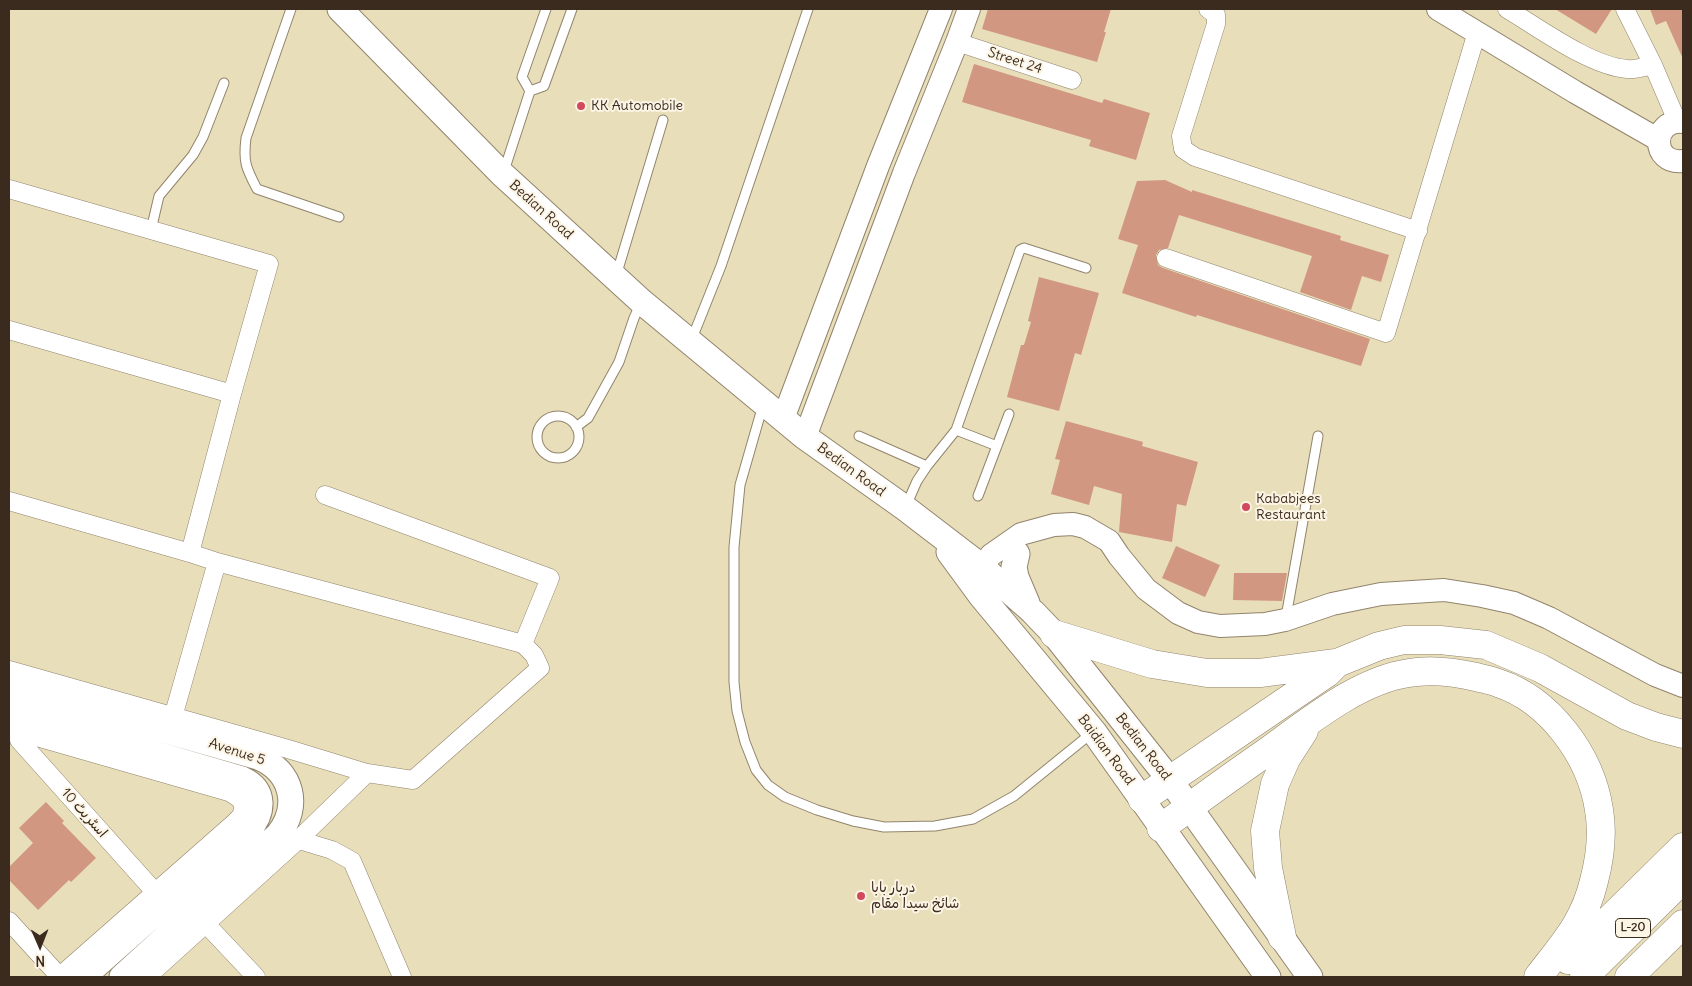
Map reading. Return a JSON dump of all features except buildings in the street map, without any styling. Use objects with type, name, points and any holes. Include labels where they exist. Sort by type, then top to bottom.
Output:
[{"type":"highway","points":[[1054,634],[1152,664],[1207,673],[1260,674],[1337,663],[1379,646],[1404,640],[1440,640],[1486,645],[1540,668],[1628,716],[1656,727],[1683,734]]},
{"type":"highway","points":[[1142,799],[1327,673],[1337,663]]},
{"type":"highway","points":[[1161,828],[1312,719],[1362,688],[1386,678],[1409,673],[1437,671],[1467,675],[1499,683],[1525,696],[1550,716],[1567,736],[1582,759],[1591,780],[1599,808],[1601,832],[1594,880],[1585,908],[1573,932],[1538,977]]},
{"type":"highway","points":[[1282,937],[1268,868],[1265,831],[1274,784],[1286,759],[1312,719]]},
{"type":"highway","points":[[1548,977],[1570,958],[1683,847]]},
{"type":"highway","name":"L-20","points":[[1584,977],[1683,879]]},
{"type":"highway","name":"L-20","points":[[1629,977],[1683,924]]},
{"type":"highway","points":[[1655,977],[1683,942]]},
{"type":"main road","name":"Bedian Road","points":[[340,9],[502,174],[642,302],[783,419],[933,530],[983,581],[1032,612],[1054,634],[1170,780],[1310,977]]},
{"type":"main road","points":[[1018,554],[1014,566],[1016,577],[1024,600],[1032,612]]},
{"type":"main road","name":"Baidian Road","points":[[983,581],[1094,732],[1268,977]]},
{"type":"main road","name":"Avenue 5","points":[[9,686],[261,750],[285,780],[290,792],[291,805],[288,837],[122,977]]},
{"type":"main road","name":"Avenue 5","points":[[13,724],[247,781],[256,792],[260,803],[257,820],[251,828],[83,977]]},
{"type":"street","points":[[783,419],[878,166],[941,9]]},
{"type":"street","points":[[805,436],[904,174],[969,9]]},
{"type":"street","points":[[1208,9],[1216,15],[1216,24],[1180,136],[1184,149],[1195,157],[1418,232]]},
{"type":"street","points":[[1438,9],[1575,92],[1671,128]]},
{"type":"street","points":[[1460,9],[1631,111],[1671,128]]},
{"type":"street","points":[[1507,9],[1589,58],[1609,66],[1628,69],[1653,65]]},
{"type":"street","points":[[1625,9],[1653,65],[1671,128],[1660,149],[1672,161],[1683,162]]},
{"type":"street","points":[[1166,258],[1386,333],[1477,32]]},
{"type":"street","points":[[924,50],[954,51]]},
{"type":"street","name":"Street 24","points":[[954,51],[1072,80]]},
{"type":"street","points":[[878,166],[904,174]]},
{"type":"street","points":[[9,189],[269,264],[190,552]]},
{"type":"street","points":[[9,330],[232,394]]},
{"type":"street","points":[[325,495],[550,578],[523,644]]},
{"type":"street","points":[[9,501],[190,552],[217,562],[523,644],[534,655],[540,668],[413,780],[367,773],[261,750],[174,717],[9,670]]},
{"type":"street","points":[[983,581],[991,555],[1021,534],[1054,525],[1065,524],[1085,527],[1109,541],[1146,589],[1178,613],[1198,622],[1220,626],[1236,626],[1285,620],[1332,604],[1381,594],[1444,590],[1514,603],[1549,618],[1630,663],[1683,686]]},
{"type":"street","points":[[983,581],[1018,554],[1037,530]]},
{"type":"street","points":[[174,717],[217,562]]},
{"type":"street","points":[[9,921],[59,977],[241,816],[244,807],[240,799],[229,792],[13,724]]},
{"type":"street","name":"اسٹریٹ 10","points":[[13,724],[19,740],[155,892]]},
{"type":"street","points":[[147,977],[206,924],[288,837],[367,773]]},
{"type":"street","points":[[251,828],[332,850],[352,861],[402,977]]},
{"type":"street","points":[[206,924],[256,977]]},
{"type":"lane","points":[[291,9],[246,138],[244,156],[257,189],[339,217]]},
{"type":"lane","points":[[502,174],[530,91],[522,77],[546,9]]},
{"type":"lane","points":[[530,91],[544,86],[572,9]]},
{"type":"lane","points":[[691,341],[721,266],[808,9]]},
{"type":"lane","points":[[151,230],[159,196],[193,155],[203,137],[224,83]]},
{"type":"lane","points":[[616,279],[663,120]]},
{"type":"lane","points":[[905,508],[927,466],[956,430],[1020,250],[1024,248],[1086,268]]},
{"type":"lane","points":[[576,427],[588,418],[619,362],[634,318],[642,302]]},
{"type":"lane","points":[[764,402],[740,484],[734,547],[734,682],[737,711],[745,742],[756,770],[768,785],[786,797],[817,810],[853,821],[884,827],[935,826],[973,819],[1014,796],[1094,732]]},
{"type":"lane","points":[[978,496],[1009,414]]},
{"type":"lane","points":[[560,416],[570,420],[576,427],[579,437],[576,447],[570,454],[560,458],[551,457],[542,451],[537,442],[538,432],[542,423],[550,418],[560,416]]},
{"type":"lane","points":[[956,430],[997,446]]},
{"type":"lane","points":[[859,436],[927,466]]},
{"type":"lane","points":[[1285,620],[1318,436]]},
{"type":"place","name":"KK Automobile","points":[[581,106]]},
{"type":"place","name":"Kababjees Restaurant","points":[[1246,507]]},
{"type":"place","name":"دربار بابا شائخ سیدا مقام","points":[[861,896]]}]
